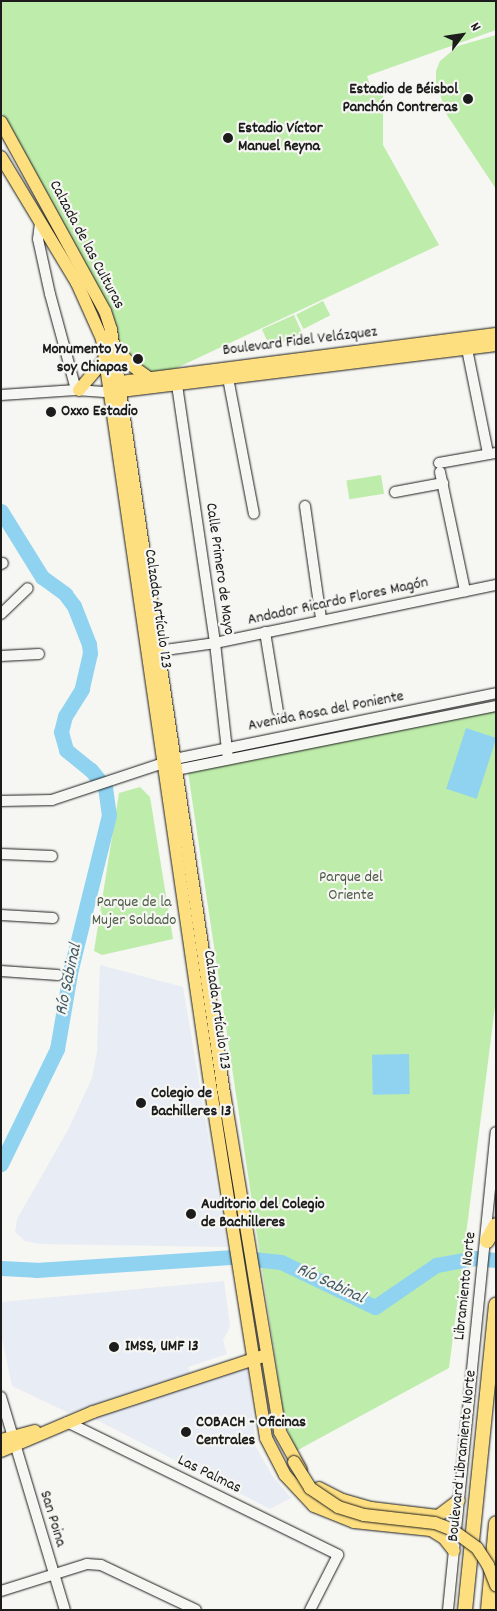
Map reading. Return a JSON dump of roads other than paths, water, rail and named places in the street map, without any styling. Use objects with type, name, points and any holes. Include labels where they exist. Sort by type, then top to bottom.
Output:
[{"type":"highway","points":[[487,1243],[496,1225]]},
{"type":"highway","name":"Boulevard Libramiento Norte","points":[[466,1610],[496,1305]]},
{"type":"highway","points":[[488,1610],[496,1523]]},
{"type":"main road","name":"Calzada de las Culturas","points":[[1,122],[105,310],[114,344],[114,387]]},
{"type":"main road","name":"Calzada de las Culturas","points":[[1,157],[93,314],[102,339],[104,360],[114,387]]},
{"type":"main road","name":"Boulevard Fidel Velázquez","points":[[114,387],[149,378],[496,334]]},
{"type":"main road","points":[[114,344],[127,361],[149,378]]},
{"type":"main road","name":"Boulevard Fidel Velázquez","points":[[114,387],[177,385],[496,345]]},
{"type":"main road","points":[[82,390],[104,360]]},
{"type":"main road","name":"Calzada Artículo 123","points":[[114,387],[158,651],[170,766]]},
{"type":"main road","name":"Calzada Artículo 123","points":[[114,387],[247,1273],[254,1358],[269,1448],[285,1476],[314,1506],[354,1522],[430,1530],[444,1538],[454,1552]]},
{"type":"main road","name":"Calzada Artículo 123","points":[[247,1273],[267,1355],[280,1432],[294,1462],[315,1484],[342,1500],[371,1508],[438,1516],[459,1500]]},
{"type":"main road","points":[[1,1451],[9,1441],[267,1355]]},
{"type":"main road","points":[[294,1462],[310,1488],[338,1507],[364,1515],[435,1523],[451,1528],[476,1548],[496,1585]]},
{"type":"street","points":[[40,223],[38,239],[50,294],[82,390]]},
{"type":"street","points":[[465,591],[440,467],[492,453],[467,349]]},
{"type":"street","points":[[228,378],[254,514]]},
{"type":"street","name":"Calle Primero de Mayo","points":[[177,385],[215,643],[228,759]]},
{"type":"street","points":[[1,395],[114,387]]},
{"type":"street","points":[[395,492],[443,483]]},
{"type":"street","points":[[305,506],[321,619]]},
{"type":"street","name":"Andador Ricardo Flores Magón","points":[[158,651],[215,643],[321,619],[496,585]]},
{"type":"street","points":[[1,614],[28,588]]},
{"type":"street","points":[[265,632],[278,711]]},
{"type":"street","points":[[1,656],[39,654]]},
{"type":"street","name":"Avenida Rosa del Poniente","points":[[170,766],[227,747],[496,693]]},
{"type":"street","name":"Avenida Rosa del Poniente","points":[[170,766],[228,759],[496,706]]},
{"type":"street","points":[[1,801],[52,800],[145,771],[170,766]]},
{"type":"street","points":[[1,854],[52,856]]},
{"type":"street","points":[[1,916],[53,918]]},
{"type":"street","points":[[1,971],[58,976]]},
{"type":"street","name":"Libramiento Norte","points":[[448,1610],[487,1243],[496,1132]]},
{"type":"street","name":"San Poina","points":[[1,1397],[9,1441],[65,1610]]},
{"type":"street","name":"Las Palmas","points":[[66,1422],[338,1554],[310,1610]]},
{"type":"street","points":[[1,1591],[53,1573],[87,1564],[101,1565],[196,1610]]},
{"type":"water","points":[[466,728],[496,738],[477,799],[446,789]]},
{"type":"water","points":[[409,1054],[410,1094],[373,1095],[372,1055]]},
{"type":"waterway","name":"Río Sabinal","points":[[1,511],[42,577],[65,594],[74,606],[89,644],[90,653],[82,689],[65,716],[61,732],[66,750],[91,770],[105,787],[109,815],[71,968],[57,1049],[1,1164]]},
{"type":"waterway","name":"Río Sabinal","points":[[1,1268],[36,1270],[234,1257],[281,1262],[375,1307],[436,1265],[474,1258],[496,1260]]},
{"type":"place","name":"Estadio de Béisbol Panchón Contreras","points":[[468,99]]},
{"type":"place","name":"Estadio Víctor Manuel Reyna","points":[[228,138]]},
{"type":"place","name":"Monumento Yo soy Chiapas","points":[[138,359]]},
{"type":"place","name":"Oxxo Estadio","points":[[51,412]]},
{"type":"place","name":"Colegio de Bachilleres 13","points":[[141,1103]]},
{"type":"place","name":"Auditorio del Colegio de Bachilleres","points":[[191,1214]]},
{"type":"place","name":"IMSS, UMF 13","points":[[114,1347]]},
{"type":"place","name":"COBACH - Oficinas Centrales","points":[[186,1432]]},
{"type":"park label","name":"Parque del Oriente","points":[[351,887]]},
{"type":"park label","name":"Parque de la Mujer Soldado","points":[[134,912]]}]
